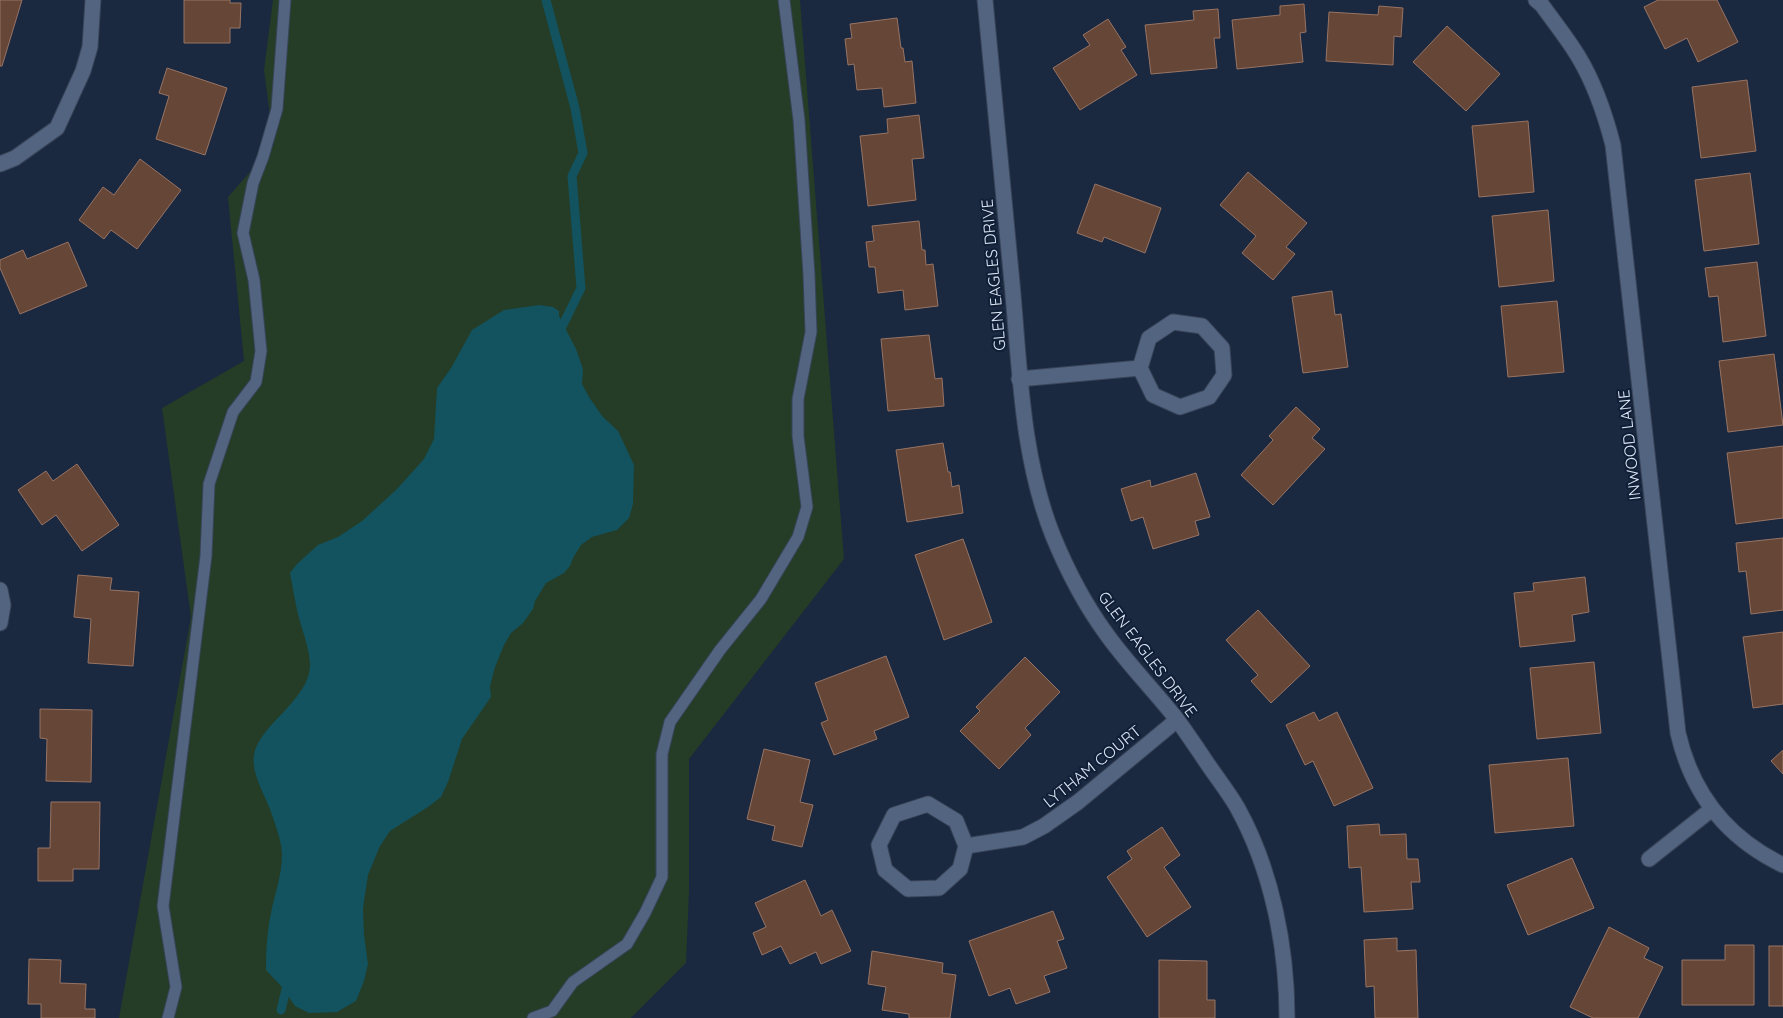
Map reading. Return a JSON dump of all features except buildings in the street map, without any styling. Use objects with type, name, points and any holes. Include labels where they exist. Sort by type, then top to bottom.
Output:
[{"type":"street","points":[[0,164],[15,158],[57,128],[83,71],[90,47],[93,0]]},
{"type":"street","name":"GLEN EAGLES DRIVE","points":[[985,0],[1019,379],[1030,455],[1042,504],[1053,537],[1070,575],[1087,606],[1106,634],[1177,720],[1237,807],[1266,878],[1278,922],[1287,992],[1287,1018]]},
{"type":"street","name":"INWOOD LANE","points":[[1536,0],[1542,5],[1573,48],[1592,81],[1605,114],[1613,145],[1678,733],[1683,756],[1690,774],[1705,800],[1727,827],[1759,853],[1783,865]]},
{"type":"street","points":[[1173,322],[1202,326],[1222,348],[1224,375],[1209,397],[1180,407],[1153,395],[1140,368],[1149,338],[1173,322]]},
{"type":"street","points":[[1019,379],[1140,368]]},
{"type":"street","points":[[0,590],[3,606],[0,622]]},
{"type":"street","name":"LYTHAM COURT","points":[[966,846],[1022,837],[1044,826],[1078,802],[1177,720]]},
{"type":"street","points":[[928,804],[956,821],[966,846],[960,869],[939,888],[908,888],[885,870],[879,845],[894,816],[928,804]]},
{"type":"street","points":[[1650,859],[1712,808]]},
{"type":"lane","points":[[168,1018],[176,987],[163,906],[206,556],[210,484],[233,412],[256,382],[261,351],[254,280],[244,233],[253,183],[264,156],[276,109],[285,0]]},
{"type":"lane","points":[[533,1018],[552,1010],[573,982],[627,944],[645,913],[662,877],[662,754],[670,722],[720,650],[762,598],[798,537],[807,507],[798,436],[798,399],[811,332],[809,276],[799,120],[784,0]]},
{"type":"shaded area","points":[[273,0],[800,0],[844,559],[689,759],[689,892],[686,963],[631,1018],[119,1018],[191,617],[162,408],[244,361],[228,197],[274,145],[264,70]]},
{"type":"shaded area","points":[[539,305],[553,307],[559,311],[559,316],[576,349],[583,369],[582,384],[602,416],[618,431],[634,465],[633,504],[629,518],[617,530],[592,537],[581,545],[570,566],[564,573],[546,583],[535,601],[533,609],[523,623],[511,633],[495,667],[490,686],[491,697],[462,739],[441,797],[390,831],[380,846],[368,875],[363,908],[368,964],[356,1001],[337,1012],[309,1013],[295,1006],[281,986],[266,970],[269,927],[281,871],[282,853],[277,829],[256,777],[254,762],[254,755],[258,744],[264,734],[301,690],[310,666],[308,648],[290,573],[318,545],[338,537],[362,521],[397,489],[424,459],[434,439],[437,388],[451,368],[472,330],[504,310]]},
{"type":"waterway","points":[[546,0],[575,108],[583,153],[572,176],[581,288],[559,333]]},
{"type":"waterway","points":[[281,1010],[288,981]]}]
